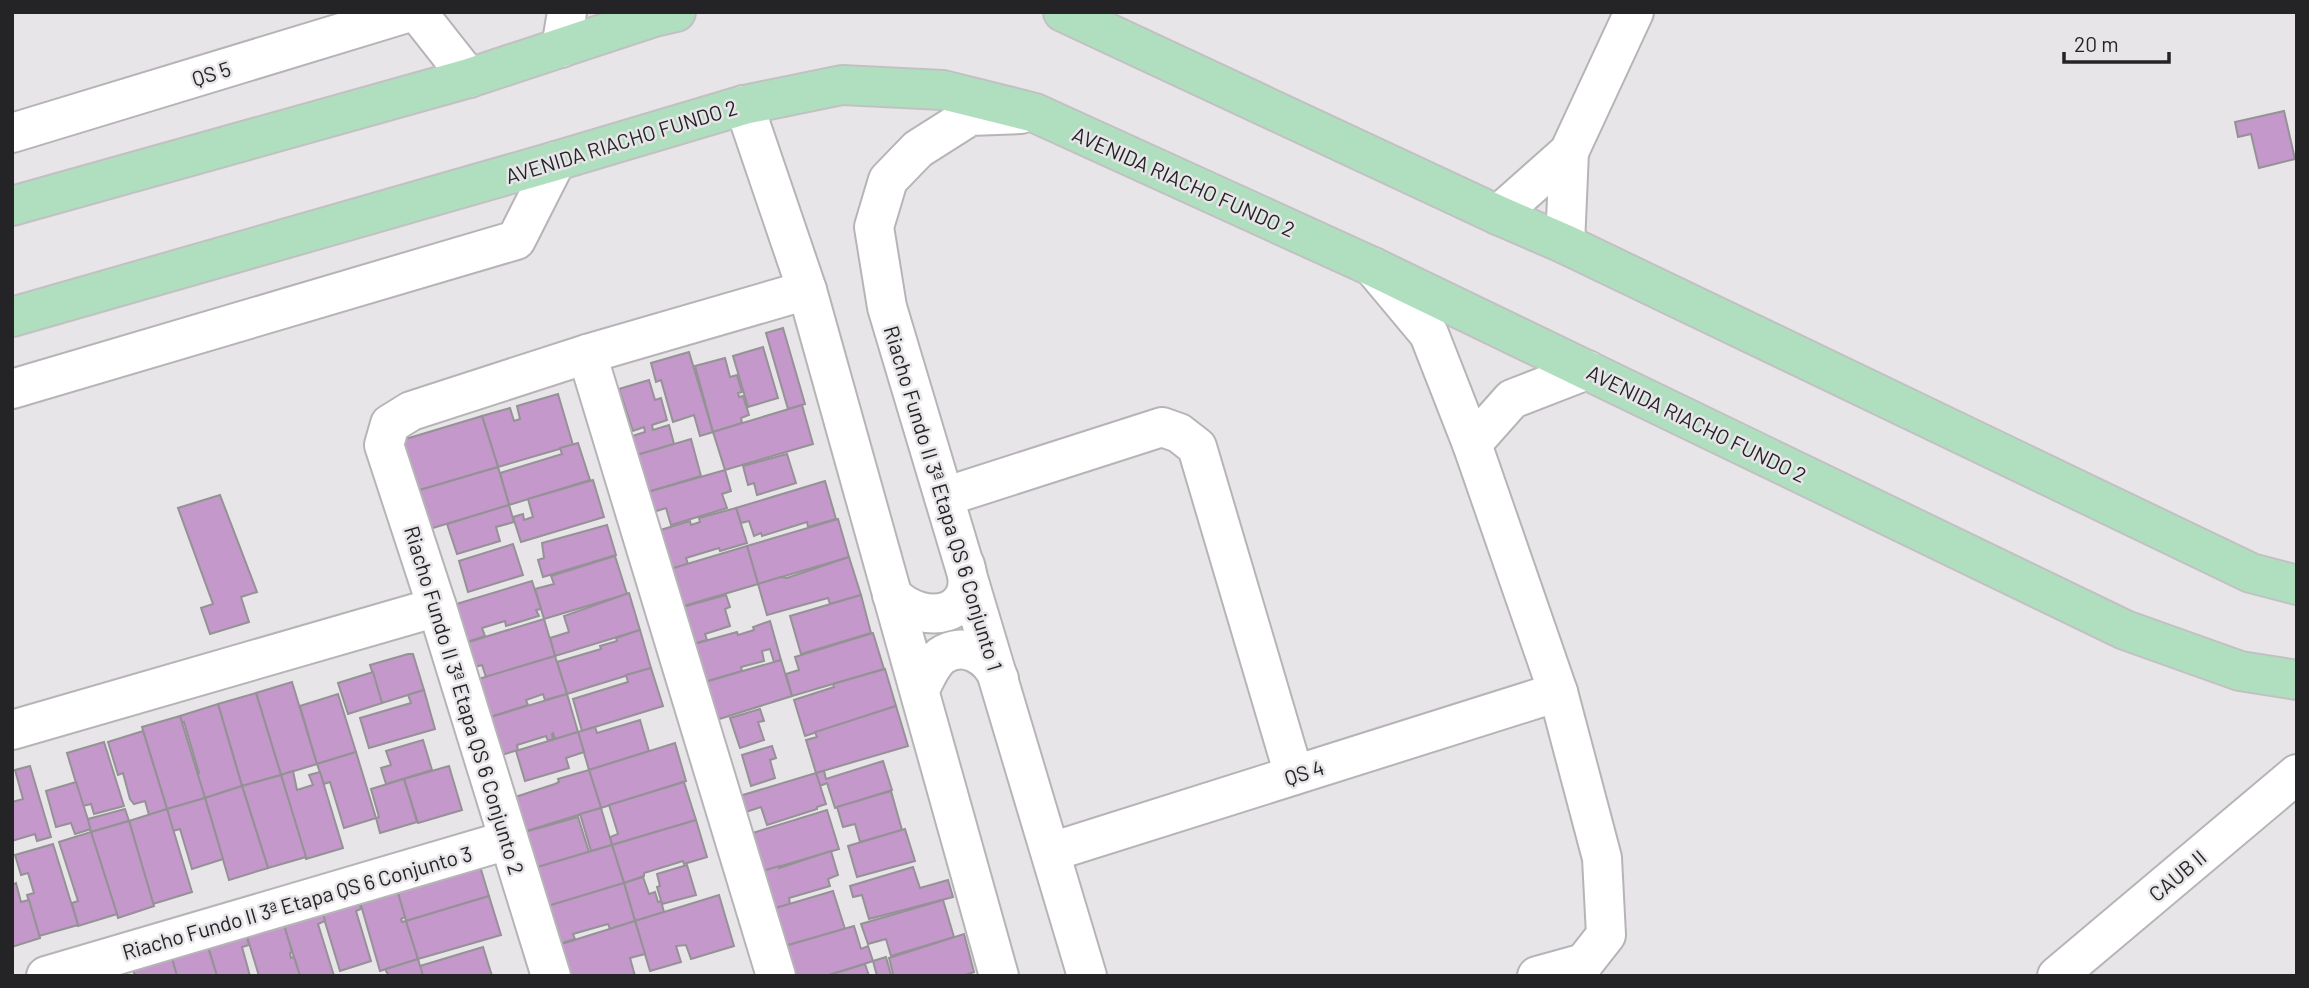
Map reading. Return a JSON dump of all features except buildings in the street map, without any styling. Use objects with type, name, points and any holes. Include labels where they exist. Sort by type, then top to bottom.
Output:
[{"type":"main road","points":[[1063,12],[1565,244],[2251,573],[2297,585]]},
{"type":"main road","points":[[12,206],[469,78],[564,30],[660,14]]},
{"type":"main road","name":"AVENIDA RIACHO FUNDO 2","points":[[12,317],[556,161],[744,104],[842,85],[943,90],[1035,113],[1373,267],[2125,630],[2240,671],[2297,680]]},
{"type":"street","name":"QS 5","points":[[12,134],[410,12]]},
{"type":"street","points":[[417,12],[469,78]]},
{"type":"street","points":[[1565,244],[1569,152],[1634,12]]},
{"type":"street","points":[[744,104],[807,290],[999,976]]},
{"type":"street","name":"Riacho Fundo II 3ª Etapa QS 6 Conjunto 1","points":[[1035,113],[970,116],[918,149],[888,180],[874,227],[887,307],[1087,976]]},
{"type":"street","points":[[1499,215],[1569,152]]},
{"type":"street","points":[[12,389],[516,240],[556,161]]},
{"type":"street","points":[[1373,267],[1429,334],[1472,444],[1558,692],[1602,858],[1606,935],[1584,963],[1537,976]]},
{"type":"street","points":[[776,976],[587,354],[807,290]]},
{"type":"street","name":"Riacho Fundo II 3ª Etapa QS 6 Conjunto 2","points":[[551,976],[438,607],[384,445],[390,424],[411,411],[587,354]]},
{"type":"street","points":[[1472,444],[1512,399],[1587,370]]},
{"type":"street","points":[[944,497],[1162,427],[1179,433],[1198,447],[1294,775]]},
{"type":"street","points":[[892,594],[902,604],[923,614],[945,612],[955,606],[967,587],[968,575],[964,564]]},
{"type":"street","points":[[12,730],[438,607]]},
{"type":"street","points":[[920,689],[933,665],[941,656],[952,651],[976,652],[987,658],[999,679]]},
{"type":"street","name":"QS 4","points":[[1051,852],[1558,692]]},
{"type":"street","name":"CAUB II","points":[[2057,976],[2297,774]]},
{"type":"street","name":"Riacho Fundo II 3ª Etapa QS 6 Conjunto 3","points":[[47,976],[508,840]]}]
